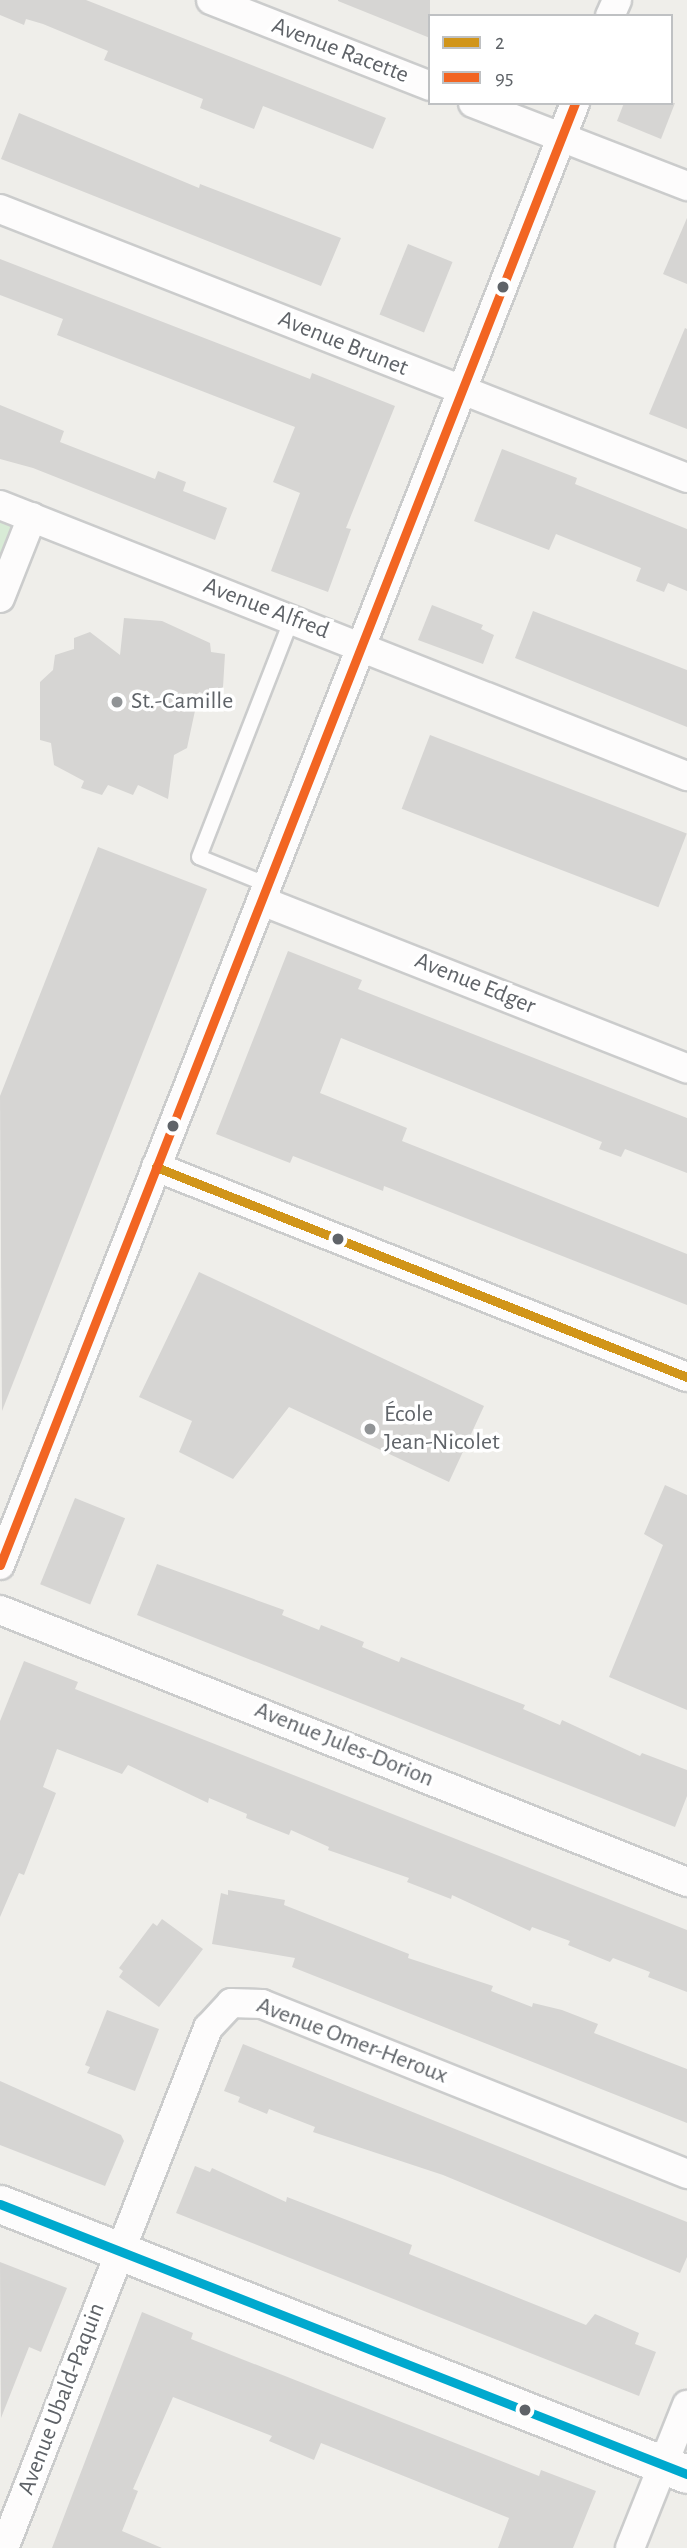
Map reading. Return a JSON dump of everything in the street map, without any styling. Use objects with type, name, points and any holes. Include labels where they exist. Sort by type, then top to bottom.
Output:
[{"type":"street","name":"Avenue Racette","points":[[211,0],[428,85]]},
{"type":"street","points":[[479,105],[687,186]]},
{"type":"street","points":[[0,1565],[574,105]]},
{"type":"street","name":"Avenue Brunet","points":[[0,209],[687,478]]},
{"type":"street","name":"Avenue Alfred","points":[[0,505],[687,776]]},
{"type":"street","points":[[0,598],[32,517]]},
{"type":"street","name":"Avenue Edger","points":[[265,893],[687,1068]]},
{"type":"street","points":[[156,1167],[687,1377]]},
{"type":"street","name":"Avenue Jules-Dorion","points":[[0,1609],[687,1882]]},
{"type":"street","name":"Avenue Omer-Heroux","points":[[120,2251],[208,2028],[217,2013],[245,2000],[687,2174]]},
{"type":"street","points":[[0,2204],[675,2469]]},
{"type":"street","name":"Avenue Ubald-Paquin","points":[[4,2548],[120,2251]]},
{"type":"street","points":[[630,2548],[675,2469],[687,2405]]},
{"type":"lane","points":[[265,893],[199,857],[292,619]]},
{"type":"green space","points":[[0,505],[32,517],[0,598]]},
{"type":"building","points":[[0,0],[86,0],[386,118],[373,149],[263,106],[254,129],[200,108],[203,99],[104,60],[108,51],[43,24],[26,19],[24,25],[0,15]]},
{"type":"building","points":[[430,0],[428,37],[338,1]]},
{"type":"building","points":[[675,103],[661,139],[617,121],[623,105]]},
{"type":"building","points":[[19,113],[199,188],[200,184],[341,238],[321,286],[1,159]]},
{"type":"building","points":[[687,218],[687,284],[663,274]]},
{"type":"building","points":[[408,244],[453,262],[424,332],[380,314]]},
{"type":"building","points":[[0,259],[310,379],[312,373],[395,406],[346,528],[351,529],[328,592],[271,571],[300,493],[273,482],[295,427],[57,335],[63,319],[0,295]]},
{"type":"building","points":[[685,328],[687,329],[687,429],[649,414]]},
{"type":"building","points":[[0,405],[64,431],[60,442],[155,479],[158,471],[186,482],[183,491],[227,508],[215,540],[33,468],[0,459]]},
{"type":"building","points":[[502,449],[577,478],[575,484],[687,529],[687,591],[668,583],[664,592],[636,581],[641,568],[556,534],[549,550],[474,521]]},
{"type":"building","points":[[432,605],[483,625],[481,629],[494,635],[483,664],[418,640]]},
{"type":"building","points":[[533,611],[687,670],[687,727],[515,658]]},
{"type":"building","name":"St.-Camille","points":[[124,618],[162,621],[210,643],[211,652],[225,654],[223,687],[214,697],[199,692],[187,748],[174,755],[168,799],[138,785],[133,795],[108,785],[102,795],[81,788],[84,781],[54,765],[51,743],[40,740],[40,682],[53,670],[55,655],[74,649],[74,638],[90,632],[120,655]]},
{"type":"building","points":[[430,735],[687,834],[658,907],[402,809]]},
{"type":"building","points":[[98,847],[207,889],[2,1411],[0,1096]]},
{"type":"building","points":[[288,951],[362,980],[358,989],[687,1118],[687,1173],[625,1149],[621,1157],[599,1149],[602,1142],[341,1038],[320,1093],[407,1128],[402,1141],[687,1254],[687,1305],[384,1186],[383,1191],[293,1156],[290,1163],[216,1134]]},
{"type":"building","points":[[199,1272],[484,1406],[449,1482],[289,1407],[233,1479],[179,1452],[192,1421],[139,1397]]},
{"type":"building","points":[[665,1485],[687,1495],[687,1710],[609,1677],[663,1545],[644,1534]]},
{"type":"building","points":[[75,1498],[125,1518],[90,1604],[40,1584]]},
{"type":"building","points":[[157,1564],[284,1610],[282,1615],[319,1630],[321,1625],[364,1642],[362,1647],[399,1662],[401,1657],[525,1705],[523,1709],[560,1725],[562,1720],[640,1756],[642,1753],[687,1770],[687,1796],[675,1827],[137,1615]]},
{"type":"building","points":[[24,1661],[78,1682],[75,1689],[687,1930],[687,1992],[648,1977],[650,1972],[613,1958],[610,1962],[568,1945],[570,1941],[532,1927],[530,1931],[452,1895],[451,1899],[407,1882],[409,1878],[328,1850],[329,1847],[291,1830],[289,1835],[246,1818],[247,1814],[209,1798],[208,1803],[128,1765],[122,1774],[57,1749],[43,1787],[56,1793],[24,1875],[19,1873],[0,1917],[0,1721]]},
{"type":"building","points":[[228,1890],[285,1900],[284,1905],[409,1954],[408,1958],[493,1986],[491,1991],[532,2007],[533,2003],[562,2010],[598,2024],[594,2033],[687,2069],[687,2123],[292,1967],[295,1958],[212,1944],[221,1893],[228,1895]]},
{"type":"building","points":[[162,1919],[203,1949],[159,2007],[119,1977],[123,1971],[119,1968],[153,1923],[157,1926]]},
{"type":"building","points":[[107,2010],[159,2029],[135,2091],[87,2073],[90,2067],[85,2065]]},
{"type":"building","points":[[243,2044],[687,2222],[687,2257],[680,2273],[443,2175],[313,2132],[315,2127],[269,2109],[267,2114],[238,2102],[240,2097],[224,2091]]},
{"type":"building","points":[[0,2081],[121,2135],[124,2141],[105,2186],[0,2145]]},
{"type":"building","points":[[195,2166],[210,2172],[212,2168],[286,2202],[287,2197],[412,2245],[409,2254],[586,2325],[595,2314],[639,2333],[635,2344],[656,2352],[639,2396],[176,2213]]},
{"type":"building","points":[[0,2262],[67,2288],[41,2352],[29,2347],[1,2418]]},
{"type":"building","points":[[142,2312],[193,2333],[191,2339],[404,2423],[539,2476],[541,2470],[596,2491],[573,2548],[498,2548],[509,2518],[321,2443],[314,2460],[269,2441],[272,2436],[173,2397],[133,2489],[138,2491],[122,2531],[162,2548],[52,2548]]},
{"type":"transit line","name":"95","points":[[0,1565],[574,105]]},
{"type":"transit line","name":"2","points":[[156,1167],[687,1377]]},
{"type":"transit line","points":[[0,2204],[687,2474]]},
{"type":"place","name":"St.-Camille","points":[[117,702]]},
{"type":"place","name":"École Jean-Nicolet","points":[[370,1429]]}]
